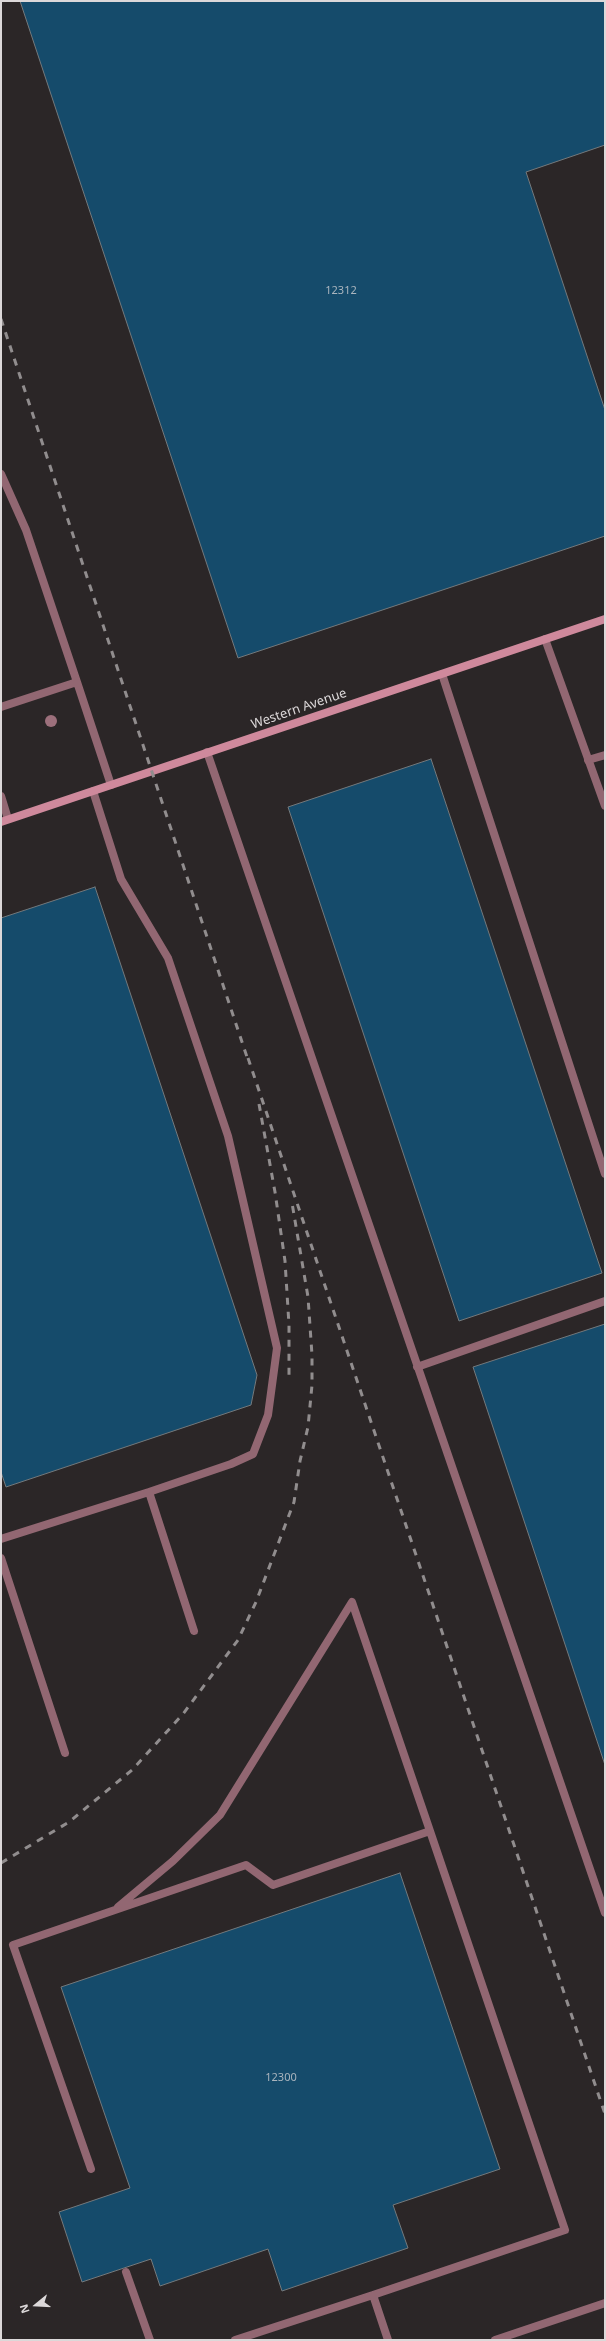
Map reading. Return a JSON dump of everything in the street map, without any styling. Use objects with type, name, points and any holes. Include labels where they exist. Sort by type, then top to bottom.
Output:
[{"type":"street","points":[[1,474],[26,530],[111,785]]},
{"type":"street","name":"Western Avenue","points":[[5,821],[605,619]]},
{"type":"street","points":[[545,639],[605,806]]},
{"type":"street","points":[[442,674],[605,1174]]},
{"type":"street","points":[[1,707],[77,682]]},
{"type":"street","points":[[207,752],[605,1913]]},
{"type":"street","points":[[588,760],[605,755]]},
{"type":"street","points":[[1,1539],[149,1492],[230,1464],[253,1454],[268,1415],[277,1348],[228,1136],[168,958],[121,878],[93,791]]},
{"type":"street","points":[[1,796],[5,821]]},
{"type":"street","points":[[417,1367],[605,1301]]},
{"type":"street","points":[[149,1492],[194,1631]]},
{"type":"street","points":[[1,1558],[66,1753]]},
{"type":"street","points":[[113,1911],[173,1861],[220,1815],[352,1602],[565,2230],[235,2340]]},
{"type":"street","points":[[91,2169],[13,1945],[246,1865],[273,1885],[430,1831]]},
{"type":"street","points":[[126,2272],[150,2340]]},
{"type":"street","points":[[373,2295],[388,2340]]},
{"type":"street","points":[[494,2340],[604,2303]]},
{"type":"building","points":[[20,1],[605,1],[605,145],[526,172],[605,410],[605,536],[238,658]]},
{"type":"building","points":[[431,759],[602,1273],[459,1321],[288,807]]},
{"type":"building","points":[[95,887],[257,1375],[251,1405],[6,1487],[1,1472],[1,918]]},
{"type":"building","points":[[605,1324],[605,1765],[473,1367]]},
{"type":"building","points":[[400,1873],[500,2169],[393,2205],[408,2248],[282,2291],[268,2249],[160,2286],[151,2259],[82,2282],[59,2212],[130,2188],[61,1987]]},
{"type":"railway","points":[[1,319],[249,1063]]},
{"type":"railway","points":[[248,1058],[605,2114]]},
{"type":"railway","points":[[259,1104],[275,1192],[285,1261],[289,1325],[289,1380]]},
{"type":"railway","points":[[1,1863],[69,1822],[132,1770],[183,1714],[238,1640],[256,1602],[294,1502],[300,1461],[308,1427],[312,1385],[312,1355],[308,1297],[292,1203]]}]
